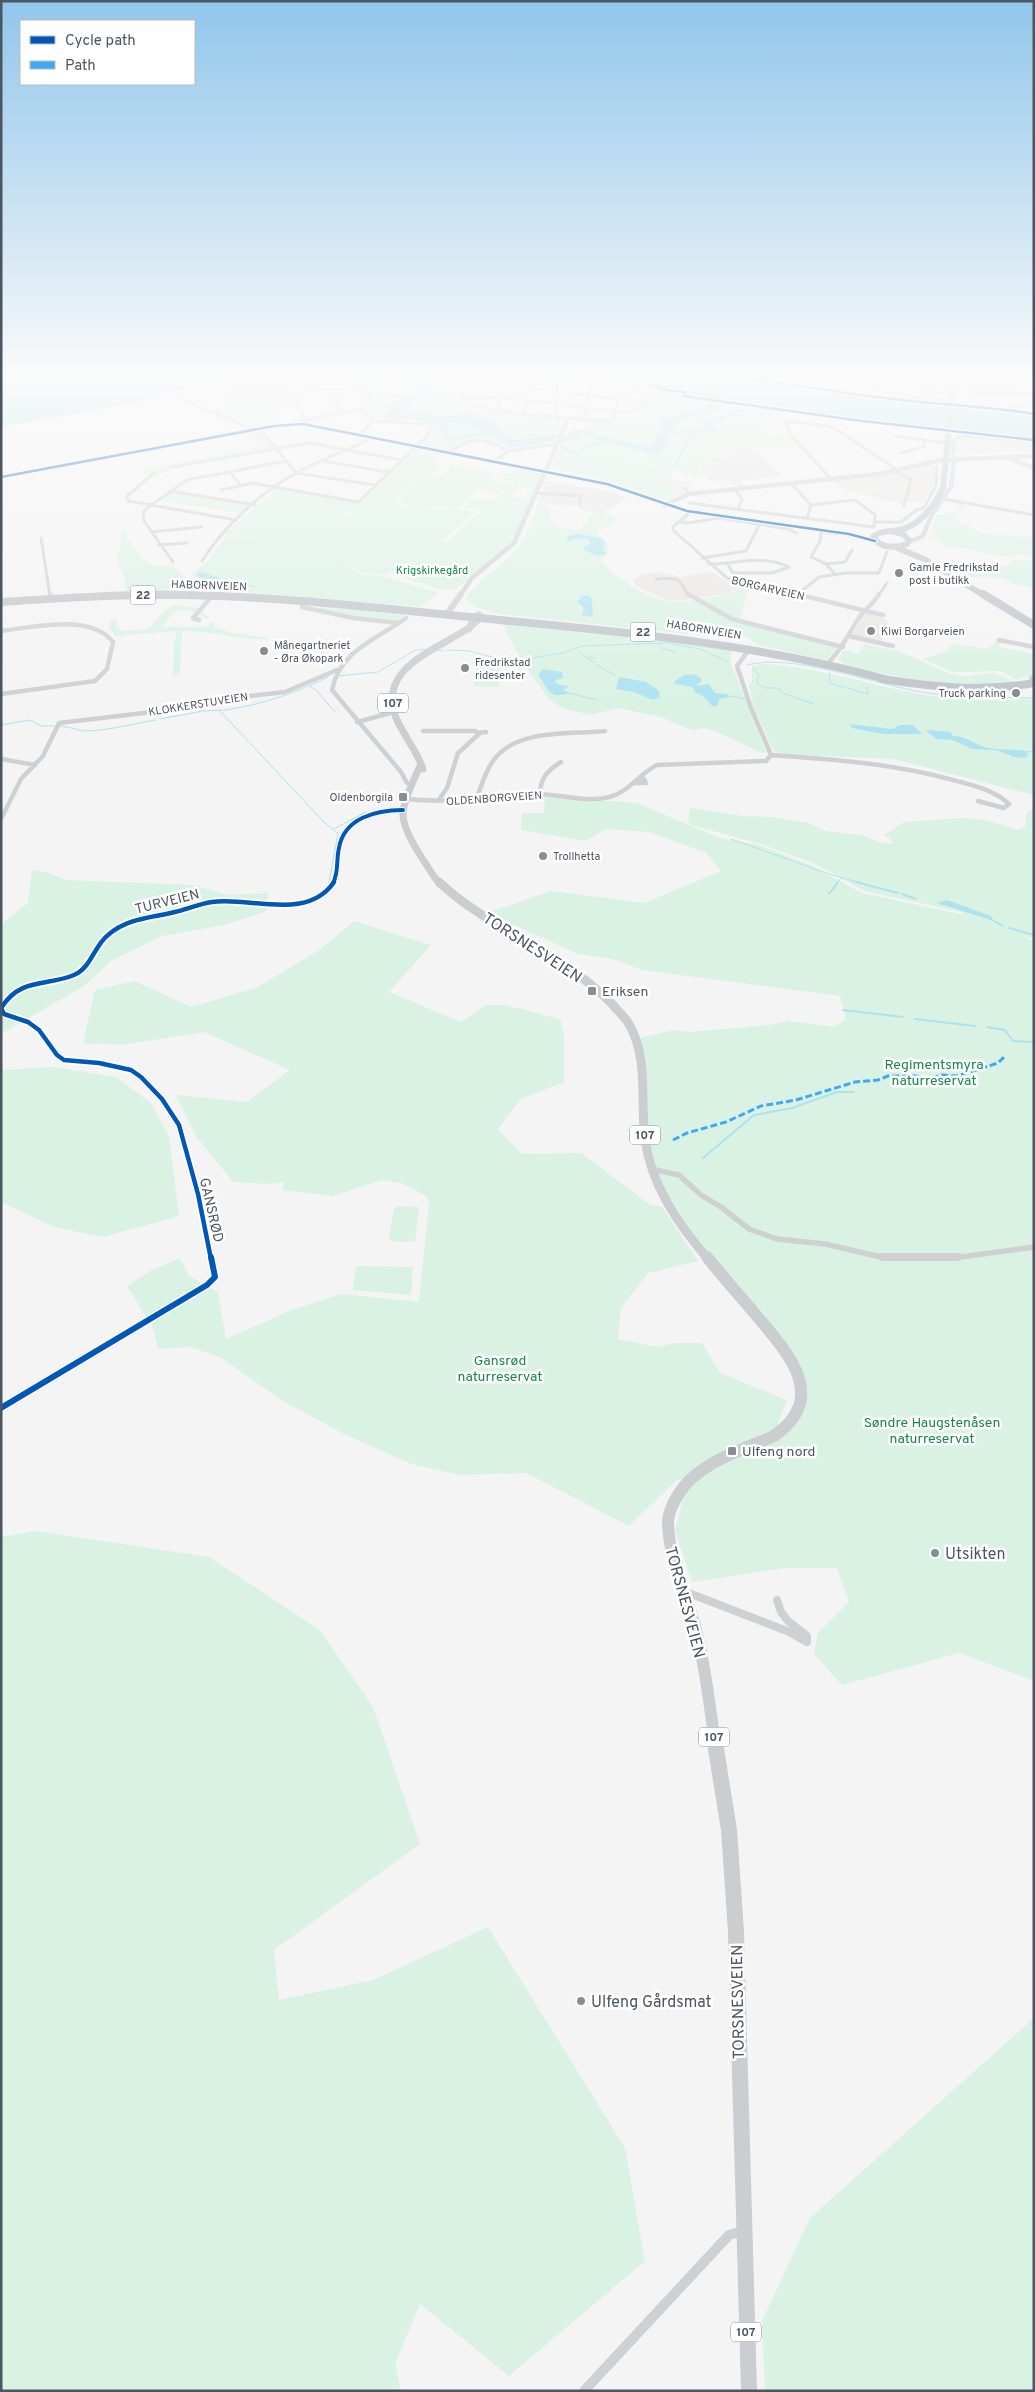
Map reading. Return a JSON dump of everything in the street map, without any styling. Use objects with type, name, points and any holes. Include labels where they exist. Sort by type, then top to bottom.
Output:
[{"type":"highway","points":[[908,540],[908,532],[918,519],[936,502],[943,488]]},
{"type":"highway","points":[[918,519],[903,529],[891,531],[876,530],[873,537],[875,541],[918,556],[1034,623]]},
{"type":"highway","points":[[891,531],[908,540],[917,552],[1034,623]]},
{"type":"highway","points":[[894,547],[908,540]]},
{"type":"highway","name":"HABORNVEIEN","points":[[2,602],[132,595],[212,596],[451,613],[662,634],[750,648],[889,680],[951,689],[988,689],[1025,684],[1034,680]]},
{"type":"main road","name":"107","points":[[403,810],[407,799],[419,781],[423,768],[418,752],[401,728],[394,712],[393,691],[398,677],[410,664],[469,629],[478,616]]},
{"type":"main road","name":"TORSNESVEIEN","points":[[403,810],[404,823],[410,836],[435,878],[446,890],[566,965],[601,994],[629,1023],[641,1054],[645,1139],[651,1169],[668,1207],[685,1232],[789,1354],[796,1366],[802,1393],[796,1412],[784,1429],[774,1436],[716,1462],[699,1472],[679,1493],[670,1512],[668,1533],[672,1554],[686,1592],[697,1632],[729,1830],[736,1932],[749,2391]]},
{"type":"street","points":[[137,488],[126,499],[150,506],[236,520]]},
{"type":"street","points":[[173,562],[150,532],[143,517],[150,506],[175,488]]},
{"type":"street","points":[[221,490],[230,488]]},
{"type":"street","points":[[202,562],[220,536],[236,520],[276,488],[358,502],[372,488]]},
{"type":"street","points":[[451,613],[472,578],[514,543],[538,488]]},
{"type":"street","points":[[619,488],[690,511],[849,534],[875,541]]},
{"type":"street","points":[[685,488],[689,494]]},
{"type":"street","points":[[668,505],[689,494],[748,488]]},
{"type":"street","points":[[795,488],[811,505]]},
{"type":"street","points":[[904,505],[909,488]]},
{"type":"street","points":[[876,522],[900,523],[918,509],[927,505],[935,488]]},
{"type":"street","points":[[908,540],[918,539],[924,535],[932,514],[951,488]]},
{"type":"street","points":[[735,489],[742,499],[738,509]]},
{"type":"street","points":[[170,491],[254,505]]},
{"type":"street","points":[[536,493],[581,496],[579,505]]},
{"type":"street","points":[[943,499],[1034,515]]},
{"type":"street","points":[[811,505],[855,500],[875,515],[876,530]]},
{"type":"street","points":[[689,503],[806,518],[876,530]]},
{"type":"street","points":[[806,518],[811,505]]},
{"type":"street","points":[[678,522],[690,511]]},
{"type":"street","points":[[690,511],[843,531],[876,530]]},
{"type":"street","points":[[678,522],[688,524],[714,518],[788,529],[797,533]]},
{"type":"street","name":"BORGARVEIEN","points":[[678,522],[673,527],[673,530],[702,558],[727,578],[883,615]]},
{"type":"street","points":[[702,558],[746,551],[759,525]]},
{"type":"street","points":[[150,532],[201,527]]},
{"type":"street","points":[[834,573],[826,564],[811,557],[820,541],[821,532],[850,536]]},
{"type":"street","points":[[41,538],[51,598]]},
{"type":"street","points":[[159,545],[187,543]]},
{"type":"street","points":[[826,564],[845,562],[852,550]]},
{"type":"street","points":[[797,595],[814,579],[834,573],[879,573],[887,552]]},
{"type":"street","points":[[709,564],[728,564],[756,560],[789,567],[772,573],[735,573],[732,572],[728,564]]},
{"type":"street","points":[[656,580],[675,578],[681,581],[688,596],[732,619],[843,647]]},
{"type":"street","points":[[829,665],[843,647],[862,614],[867,611],[887,582]]},
{"type":"street","points":[[199,620],[193,618],[212,596]]},
{"type":"street","points":[[1,606],[2,602]]},
{"type":"street","points":[[302,607],[346,616],[398,623]]},
{"type":"street","points":[[341,623],[346,616]]},
{"type":"street","points":[[406,618],[358,650],[337,670],[332,681],[332,690],[356,722],[397,768],[407,783]]},
{"type":"street","points":[[1,631],[90,625],[106,632],[113,642],[108,670],[95,681],[1,694]]},
{"type":"street","points":[[849,636],[893,646]]},
{"type":"street","points":[[999,640],[1034,647]]},
{"type":"street","points":[[750,648],[737,666],[771,755],[866,762],[907,769],[982,788],[1006,798],[1009,804],[1004,808],[978,801]]},
{"type":"street","name":"KLOKKERSTUVEIEN","points":[[35,765],[43,756],[56,726],[65,720],[152,712],[214,700],[285,692],[325,673],[337,670]]},
{"type":"street","points":[[356,722],[394,712]]},
{"type":"street","points":[[423,731],[435,729],[486,732]]},
{"type":"street","points":[[476,800],[494,759],[514,744],[544,736],[605,731]]},
{"type":"street","points":[[438,801],[446,791],[452,778],[458,753],[478,733]]},
{"type":"street","name":"OLDENBORGVEIEN","points":[[407,799],[438,801],[476,800],[540,794],[611,796],[634,783],[646,782],[640,778],[648,769],[657,765],[759,762],[768,760],[771,755]]},
{"type":"street","points":[[1,759],[35,765]]},
{"type":"street","points":[[540,794],[540,781],[545,774],[561,762]]},
{"type":"street","points":[[1,819],[21,779],[35,765]]},
{"type":"street","name":"TURVEIEN","points":[[2,1004],[18,989],[29,984],[67,977],[82,970],[100,942],[110,932],[138,919],[172,913],[219,901],[238,901],[266,906],[288,906],[318,896],[332,884],[336,877],[339,844],[352,824],[373,813],[390,809],[403,810]]},
{"type":"street","name":"GANSRØD","points":[[1,1408],[206,1285],[215,1277],[198,1194],[184,1139],[174,1114],[141,1076],[131,1070],[99,1063],[64,1060],[57,1055],[39,1030],[28,1022],[4,1014],[2,1004]]},
{"type":"street","points":[[651,1169],[679,1175],[701,1195],[721,1207],[749,1230],[777,1239],[825,1244],[885,1258],[953,1258],[1034,1248]]},
{"type":"street","points":[[686,1592],[787,1631],[808,1642],[807,1636],[788,1624],[782,1617],[777,1600]]},
{"type":"street","points":[[584,2391],[730,2235],[743,2231]]},
{"type":"shaded area","points":[[543,488],[586,488],[607,491],[628,498],[601,513],[580,510],[581,506],[548,504],[540,499]]},
{"type":"shaded area","points":[[665,488],[690,488],[688,490],[690,493],[675,496],[676,494]]},
{"type":"shaded area","points":[[842,488],[932,488],[923,503],[906,501],[909,493],[873,489],[870,496]]},
{"type":"shaded area","points":[[874,490],[905,493],[903,504],[871,496]]},
{"type":"shaded area","points":[[659,572],[681,577],[712,572],[723,580],[740,585],[735,590],[725,594],[677,601],[667,600],[636,586],[633,580],[642,574]]},
{"type":"shaded area","points":[[869,612],[882,615],[891,627],[879,645],[850,639],[863,616]]},
{"type":"green space","name":"Krigskirkegård","points":[[372,488],[408,488],[396,500],[405,507],[477,511],[441,542],[446,542],[477,514],[511,497],[483,510],[465,507],[473,499],[487,500],[502,495],[479,491],[480,488],[509,488],[505,493],[510,488],[521,488],[511,496],[532,499],[512,541],[457,589],[442,590],[392,574],[416,558],[385,575],[363,573],[336,560],[361,574],[386,577],[439,593],[421,607],[221,590],[191,575],[207,562],[225,537],[234,536],[285,545],[224,534],[277,489],[357,502],[343,516],[353,516],[348,514]]},
{"type":"green space","points":[[411,488],[479,488],[460,508],[408,506],[399,500]]},
{"type":"green space","points":[[532,488],[536,488],[531,498],[525,497]]},
{"type":"green space","points":[[628,488],[671,488],[677,494],[670,499],[663,500]]},
{"type":"green space","points":[[170,491],[254,505],[243,514],[159,500]]},
{"type":"green space","points":[[539,502],[551,510],[549,522],[555,523],[556,527],[580,530],[594,512],[603,512],[618,518],[598,533],[607,544],[608,554],[600,559],[613,573],[631,586],[650,596],[673,602],[684,601],[723,595],[741,585],[752,586],[747,593],[739,622],[837,647],[827,659],[819,659],[759,645],[741,634],[706,636],[500,614],[476,607],[465,599],[520,544]]},
{"type":"green space","points":[[954,502],[965,504],[955,519],[985,534],[1034,537],[1034,568],[1031,573],[1034,575],[1034,588],[1014,584],[1003,578],[967,577],[946,564],[1004,566],[1012,565],[1011,560],[1030,560],[1033,558],[1025,555],[1002,556],[946,547],[941,541],[929,538],[936,516],[956,512],[959,509]]},
{"type":"green space","points":[[123,530],[136,551],[147,562],[162,566],[171,565],[201,591],[126,591],[125,580],[117,559]]},
{"type":"green space","points":[[174,605],[204,609],[202,613],[210,618],[207,619],[193,612],[182,610],[172,614],[163,627],[207,627],[211,622],[215,623],[214,627],[232,633],[266,638],[268,640],[182,631],[180,672],[173,677],[174,642],[177,631],[116,636],[108,628],[111,620],[117,620],[116,626],[121,631],[149,629],[164,611]]},
{"type":"green space","points":[[318,605],[399,612],[404,615],[396,622],[350,617],[320,610]]},
{"type":"green space","points":[[502,623],[732,647],[730,661],[766,752],[762,753],[715,731],[704,728],[694,730],[686,728],[661,717],[618,708],[591,715],[562,708],[550,700],[523,663]]},
{"type":"green space","points":[[997,640],[1001,641],[999,647],[1034,654],[1034,674],[1016,680],[1002,671],[952,672],[923,659],[947,651],[952,644],[988,649]]},
{"type":"green space","points":[[864,644],[901,652],[950,674],[966,676],[994,673],[1013,681],[970,684],[929,681],[868,670],[847,665],[838,660],[844,650],[859,654]]},
{"type":"green space","points":[[477,662],[502,663],[498,687],[473,686]]},
{"type":"green space","points":[[763,664],[803,668],[900,690],[948,698],[977,700],[1034,699],[1034,795],[893,759],[780,754],[773,750],[754,708],[749,685],[752,681],[752,666]]},
{"type":"green space","points":[[545,796],[637,803],[720,838],[759,845],[812,866],[862,893],[964,915],[961,912],[865,891],[813,863],[761,844],[688,824],[690,808],[809,823],[824,831],[862,835],[879,842],[893,844],[890,838],[884,835],[904,822],[964,818],[986,820],[1017,830],[1025,827],[1027,812],[1034,809],[1034,939],[1024,936],[1034,942],[1034,1681],[959,1653],[842,1685],[814,1654],[818,1633],[849,1602],[837,1568],[786,1568],[692,1582],[675,1531],[684,1494],[710,1469],[790,1427],[806,1396],[794,1355],[675,1215],[652,1162],[648,1127],[647,1078],[644,1051],[640,1038],[674,1030],[689,1032],[769,1025],[788,1021],[835,1027],[846,1019],[840,996],[642,970],[612,959],[578,954],[487,913],[552,891],[644,903],[721,871],[706,853],[649,832],[605,829],[586,841],[521,830],[522,813],[544,813]]},
{"type":"green space","points":[[32,870],[46,872],[66,880],[193,885],[228,895],[268,893],[265,912],[224,925],[162,936],[111,961],[84,986],[1,1034],[1,924],[28,903]]},
{"type":"green space","name":"Gansrød naturreservat","points":[[354,921],[431,945],[389,992],[461,1022],[486,1005],[505,1005],[560,1019],[564,1035],[564,1082],[521,1099],[498,1129],[522,1154],[581,1153],[649,1204],[662,1207],[698,1261],[648,1273],[621,1308],[618,1339],[657,1347],[675,1343],[702,1343],[720,1373],[787,1400],[778,1423],[780,1425],[768,1434],[684,1480],[677,1480],[629,1526],[526,1473],[460,1475],[411,1464],[344,1434],[283,1401],[220,1357],[190,1347],[158,1349],[153,1328],[127,1286],[150,1271],[180,1258],[189,1276],[218,1292],[226,1339],[294,1309],[341,1294],[419,1302],[429,1203],[426,1196],[401,1183],[382,1180],[333,1196],[283,1190],[284,1182],[269,1184],[233,1182],[196,1136],[176,1095],[247,1102],[290,1070],[204,1032],[121,1045],[83,1043],[95,990],[135,981],[191,1007],[256,988],[321,949]]},
{"type":"green space","points":[[54,1067],[116,1077],[151,1103],[169,1136],[179,1216],[103,1237],[54,1227],[1,1202],[1,1070]]},
{"type":"green space","points":[[398,1206],[419,1207],[415,1241],[393,1242],[389,1238],[394,1209]]},
{"type":"green space","points":[[356,1266],[413,1267],[411,1295],[353,1290]]},
{"type":"green space","points":[[36,1531],[209,1557],[320,1630],[373,1707],[420,1844],[274,1950],[279,2000],[373,1980],[488,1927],[625,2148],[645,2261],[509,2376],[420,2304],[395,2364],[401,2391],[1,2391],[1,1537]]},
{"type":"green space","points":[[1034,2018],[1034,2391],[765,2391],[762,2321],[810,2218]]},
{"type":"water","points":[[579,534],[602,538],[605,544],[603,549],[606,554],[597,556],[584,550],[584,547],[591,543],[588,539],[581,538],[567,542],[567,536]]},
{"type":"water","points":[[199,572],[232,583],[257,587],[218,584],[197,576]]},
{"type":"water","points":[[582,596],[589,596],[592,599],[593,617],[582,615],[584,608],[577,602]]},
{"type":"water","points":[[543,669],[562,672],[563,678],[555,682],[559,685],[568,686],[563,690],[569,693],[557,695],[550,693],[538,675]]},
{"type":"water","points":[[693,674],[701,678],[701,682],[696,686],[709,684],[715,693],[727,694],[730,697],[719,699],[717,706],[712,706],[703,696],[695,692],[692,687],[675,684],[675,681],[684,675]]},
{"type":"water","points":[[619,677],[646,682],[659,691],[660,697],[653,700],[634,692],[616,689]]},
{"type":"water","points":[[850,724],[892,729],[900,725],[913,725],[922,734],[883,734],[852,728]]},
{"type":"water","points":[[926,731],[950,732],[953,736],[963,737],[985,747],[1026,751],[1028,756],[1025,758],[1014,757],[996,750],[972,749],[953,740],[937,739]]},
{"type":"water","points":[[947,900],[991,916],[994,921],[937,903]]},
{"type":"waterway","points":[[447,650],[469,651],[496,658],[525,659],[563,653],[582,646],[668,643],[700,649],[729,662]]},
{"type":"waterway","points":[[659,644],[662,648],[675,652]]},
{"type":"waterway","points":[[338,676],[378,672],[416,650],[427,649]]},
{"type":"waterway","points":[[436,650],[444,651]]},
{"type":"waterway","points":[[578,652],[594,663]]},
{"type":"waterway","points":[[588,657],[595,658]]},
{"type":"waterway","points":[[747,665],[765,662],[807,666],[916,691],[945,695],[1034,698]]},
{"type":"waterway","points":[[595,664],[615,675]]},
{"type":"waterway","points":[[753,669],[759,675],[757,683],[765,688],[778,688],[785,694],[814,704]]},
{"type":"waterway","points":[[829,682],[830,673]]},
{"type":"waterway","points":[[225,710],[278,698],[328,677]]},
{"type":"waterway","points":[[829,683],[868,694],[867,686]]},
{"type":"waterway","points":[[309,686],[315,689],[335,712]]},
{"type":"waterway","points":[[569,693],[597,700]]},
{"type":"waterway","points":[[730,696],[746,699]]},
{"type":"waterway","points":[[160,719],[203,711],[219,710]]},
{"type":"waterway","points":[[219,710],[248,741]]},
{"type":"waterway","points":[[219,710],[224,710]]},
{"type":"waterway","points":[[1,725],[30,720],[41,726],[54,726]]},
{"type":"waterway","points":[[58,726],[88,731],[155,720]]},
{"type":"waterway","points":[[249,742],[323,821],[338,834],[329,882]]},
{"type":"waterway","points":[[1027,752],[1034,751]]},
{"type":"waterway","points":[[334,829],[366,812]]},
{"type":"waterway","points":[[731,839],[832,875],[861,883]]},
{"type":"waterway","points":[[837,883],[841,878]]},
{"type":"waterway","points":[[829,894],[838,882]]},
{"type":"waterway","points":[[856,882],[898,893]]},
{"type":"waterway","points":[[902,894],[916,899]]},
{"type":"waterway","points":[[994,921],[1003,926]]},
{"type":"waterway","points":[[1009,928],[1034,935]]},
{"type":"waterway","points":[[843,1010],[903,1017]]},
{"type":"waterway","points":[[915,1019],[975,1026]]},
{"type":"waterway","points":[[987,1027],[1005,1030],[1013,1041],[1034,1042]]},
{"type":"waterway","points":[[703,1158],[754,1115],[792,1108],[837,1092],[854,1092]]},
{"type":"marked path","points":[[673,1140],[687,1133],[726,1122],[761,1106],[796,1100],[855,1082],[878,1080],[888,1076],[915,1076],[929,1079],[942,1075],[957,1076],[998,1063],[1004,1057]]},
{"type":"cycle path","points":[[618,488],[687,511],[849,534],[875,541]]},
{"type":"cycle path","points":[[1,1408],[207,1285],[215,1277],[198,1194],[179,1125],[162,1099],[141,1077],[131,1070],[99,1063],[64,1060],[57,1055],[39,1030],[28,1022],[4,1014],[1,1008],[7,998],[23,987],[64,978],[79,972],[107,935],[122,925],[137,919],[167,914],[213,902],[231,901],[277,905],[300,902],[318,895],[329,888],[335,879],[339,846],[348,828],[355,822],[373,813],[403,810]]},
{"type":"place","name":"Gamle Fredrikstad post i butikk","points":[[899,573]]},
{"type":"place","name":"Kiwi Borgarveien","points":[[871,631]]},
{"type":"place","name":"Månegartneriet - Øra Økopark","points":[[264,651]]},
{"type":"place","name":"Fredrikstad ridesenter","points":[[465,668]]},
{"type":"place","name":"Truck parking","points":[[1016,693]]},
{"type":"place","name":"Oldenborgila","points":[[403,797]]},
{"type":"place","name":"Trollhetta","points":[[543,856]]},
{"type":"place","name":"Eriksen","points":[[592,991]]},
{"type":"place","name":"Ulfeng nord","points":[[732,1451]]},
{"type":"place","name":"Utsikten","points":[[935,1553]]},
{"type":"place","name":"Ulfeng Gårdsmat","points":[[581,2001]]},
{"type":"park label","name":"Regimentsmyra naturreservat","points":[[934,1072]]},
{"type":"park label","name":"Søndre Haugstenåsen naturreservat","points":[[932,1430]]}]
